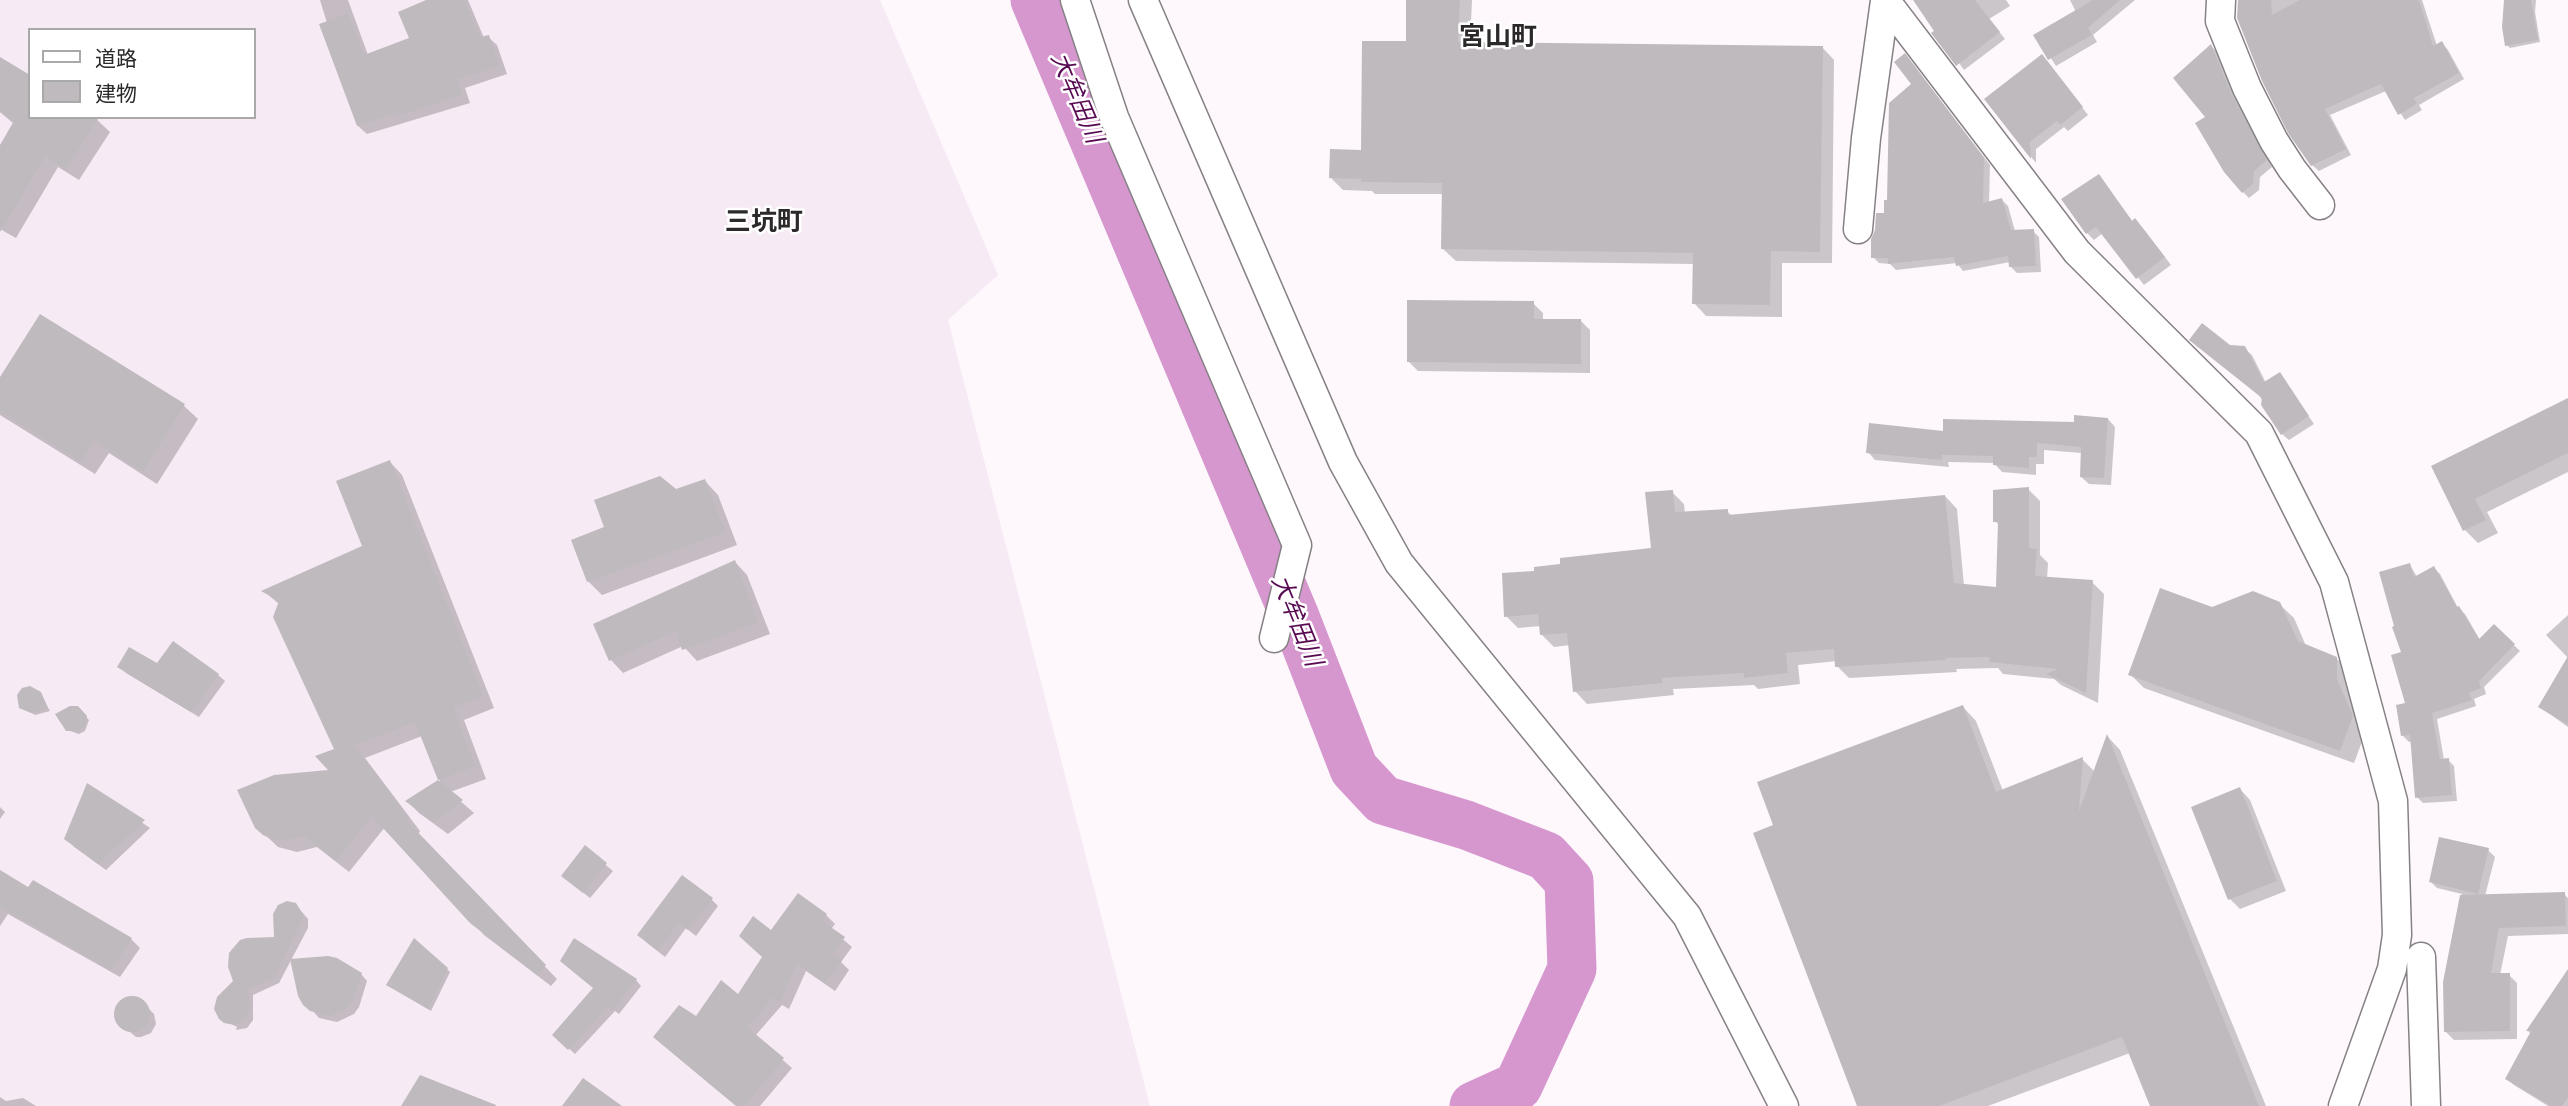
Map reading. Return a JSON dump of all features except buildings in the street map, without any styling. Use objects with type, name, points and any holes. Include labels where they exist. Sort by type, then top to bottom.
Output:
[{"type":"street","points":[[1075,0],[1114,117],[1297,545],[1274,638]]},
{"type":"street","points":[[1143,0],[1342,462],[1399,562],[1686,916],[1784,1106]]},
{"type":"street","points":[[2221,0],[2220,21],[2247,88],[2274,141],[2320,205]]},
{"type":"street","points":[[1858,229],[1866,138],[1885,1]]},
{"type":"street","points":[[1885,1],[2077,252],[2259,432],[2334,582],[2393,801],[2397,935],[2392,969],[2343,1106]]},
{"type":"street","points":[[2421,957],[2426,1106]]},
{"type":"shaded area","points":[[0,0],[880,0],[998,275],[948,320],[1150,1106],[0,1106]]},
{"type":"waterway","name":"大牟田川","points":[[1035,0],[1295,617],[1354,769],[1383,800],[1466,825],[1546,856],[1569,881],[1572,969],[1518,1086],[1474,1106]]},
{"type":"district","name":"宮山町","points":[[1498,38]]},
{"type":"district","name":"三坑町","points":[[764,223]]}]
